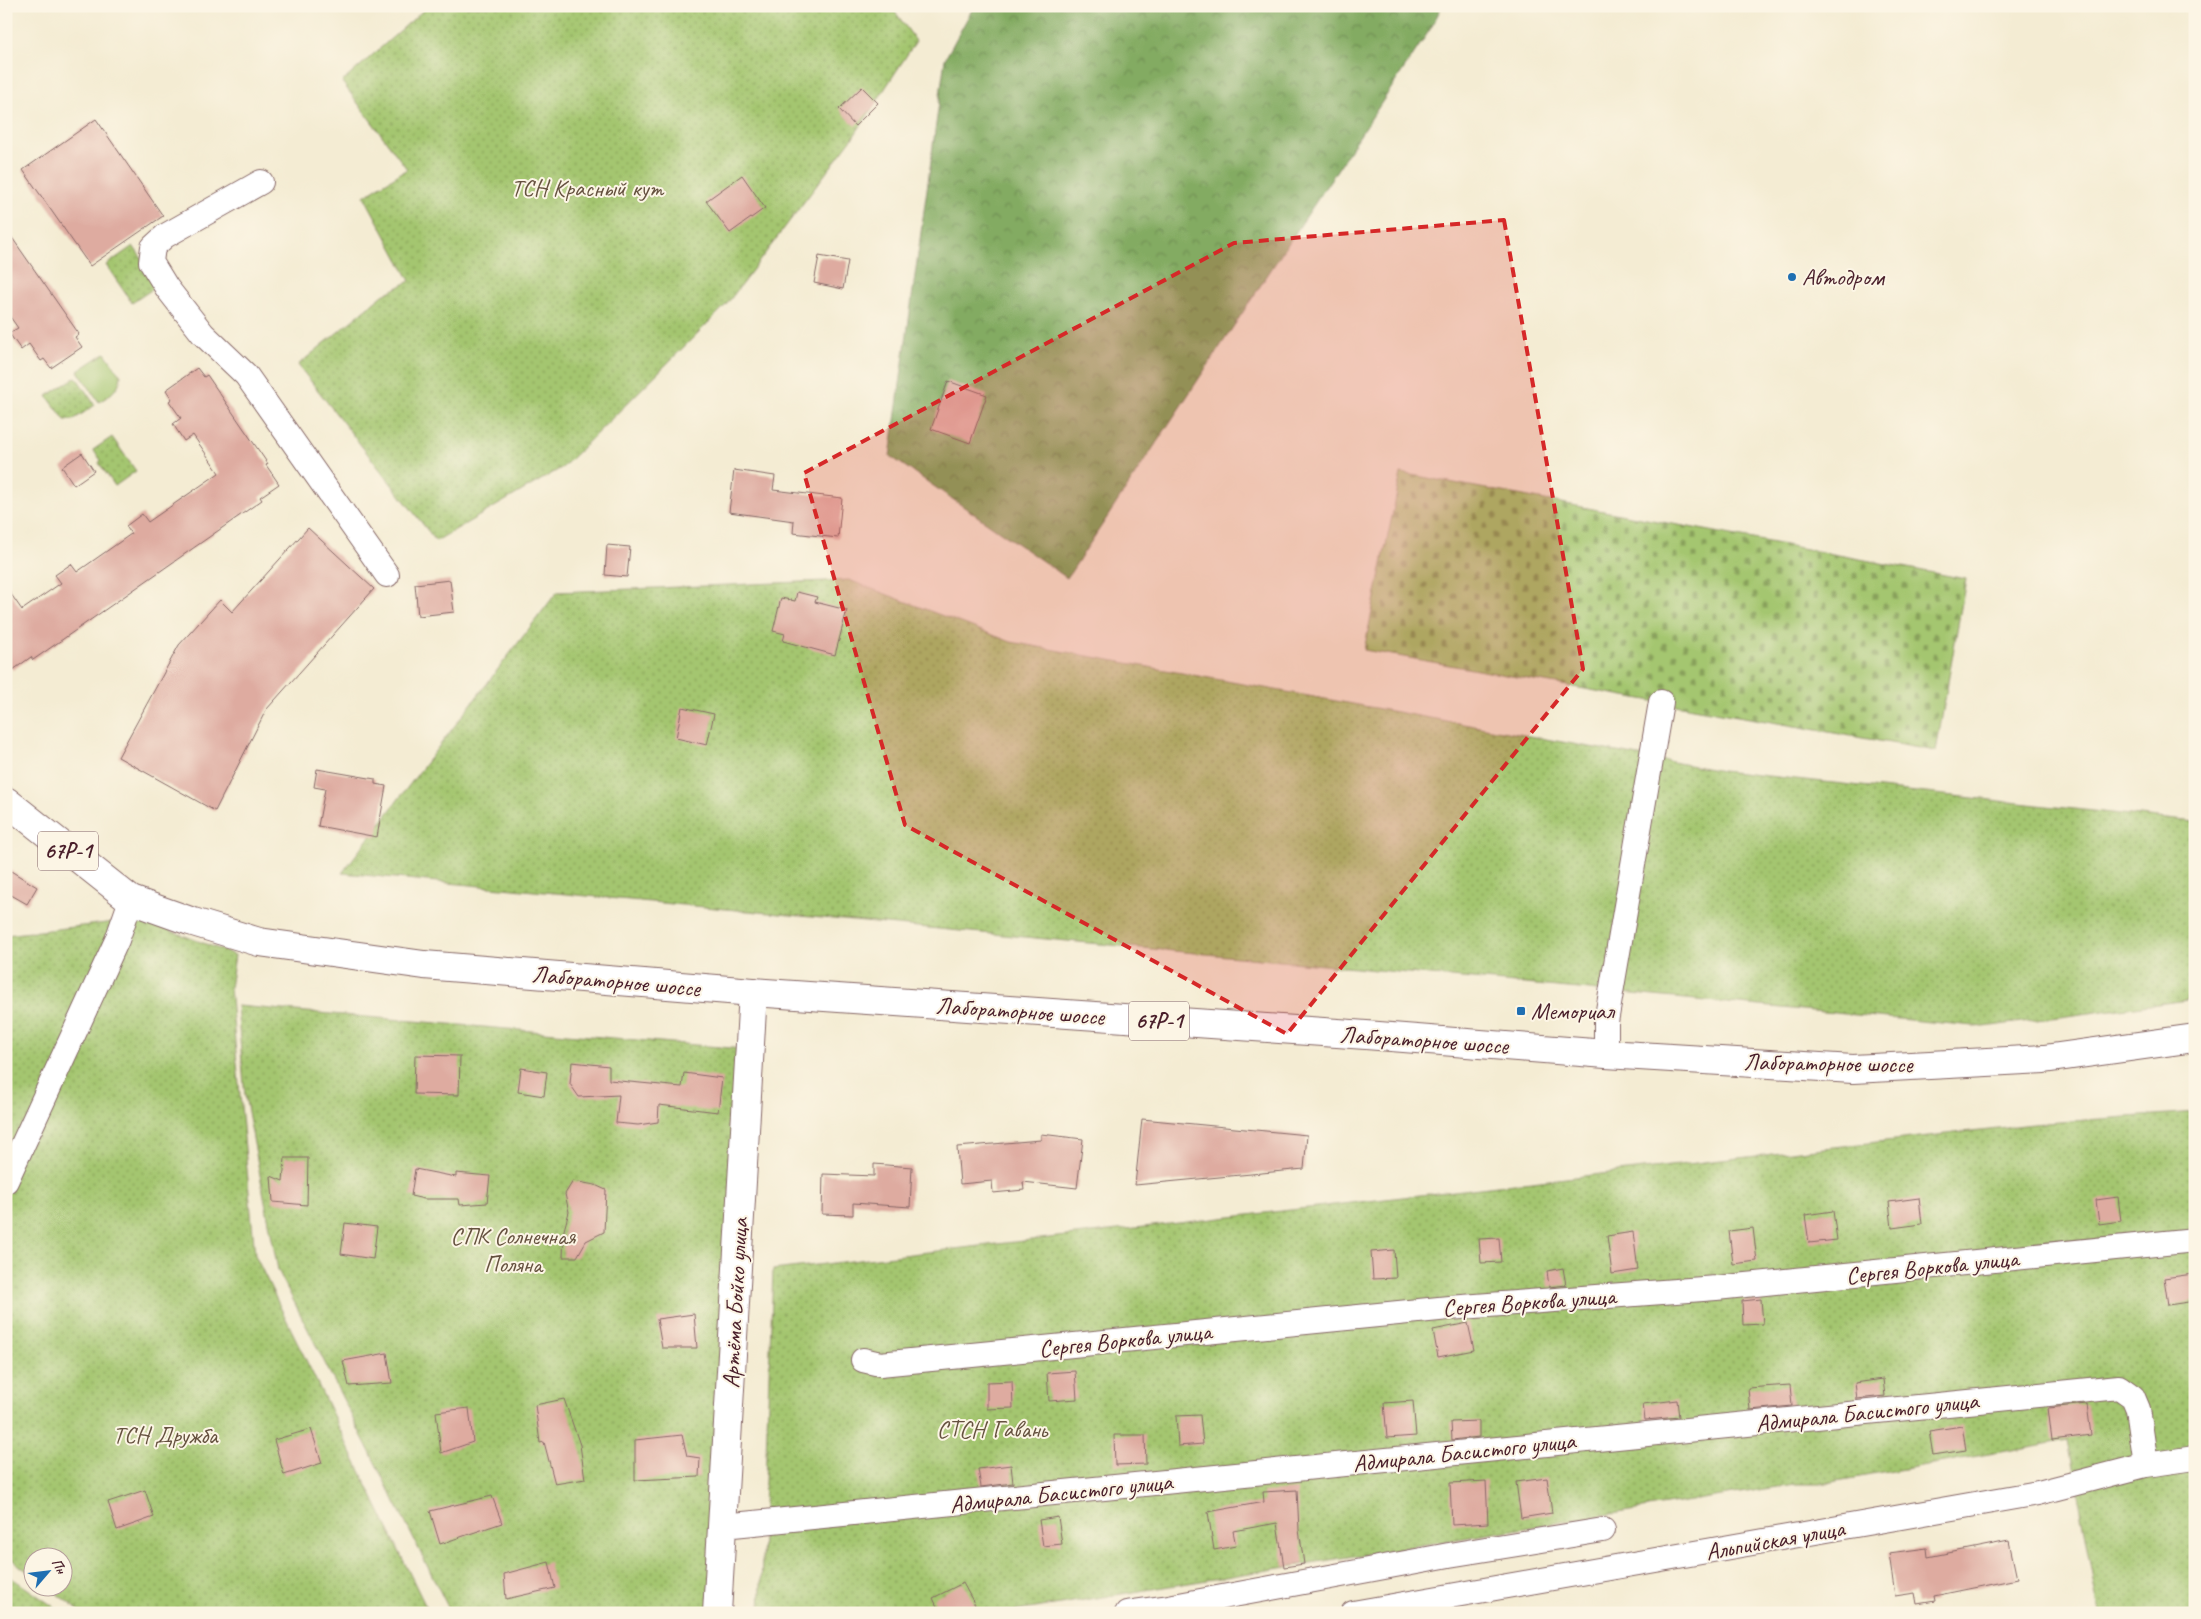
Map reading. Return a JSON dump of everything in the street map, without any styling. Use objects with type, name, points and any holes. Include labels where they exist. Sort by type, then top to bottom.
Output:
[{"type":"main road","name":"Лабораторное шоссе","points":[[6,802],[131,900],[190,921],[259,942],[424,965],[753,992],[1366,1035],[1606,1054],[1853,1069],[2044,1059],[2195,1038]]},
{"type":"main road","name":"Артёма Бойко улица","points":[[717,1613],[753,992]]},
{"type":"street","points":[[261,182],[165,236],[153,248],[150,262],[167,288],[203,334],[246,375],[387,575]]},
{"type":"street","points":[[1606,1054],[1606,1022],[1661,702]]},
{"type":"street","points":[[6,1181],[117,940],[131,900]]},
{"type":"street","name":"Сергея Воркова улица","points":[[863,1360],[880,1364],[1439,1309],[1716,1288],[2195,1240]]},
{"type":"street","name":"Адмирала Басистого улица","points":[[723,1526],[2119,1387],[2133,1397],[2138,1409],[2146,1465]]},
{"type":"street","name":"Альпийская улица","points":[[1353,1613],[2038,1493],[2146,1465],[2195,1458]]},
{"type":"street","points":[[1126,1613],[1163,1608],[1449,1555],[1603,1530]]},
{"type":"highlighted area","points":[[1504,220],[1583,669],[1287,1034],[905,825],[804,473],[1234,243]]},
{"type":"green space","name":"ТСН Красный кут","points":[[428,6],[891,6],[916,41],[854,136],[726,305],[563,467],[436,541],[298,365],[383,295],[410,281],[364,196],[407,169],[342,82]]},
{"type":"green space","points":[[974,6],[1442,6],[1431,28],[1067,578],[890,456],[945,59]]},
{"type":"green space","points":[[133,246],[160,284],[132,303],[106,265]]},
{"type":"green space","points":[[105,353],[121,376],[116,389],[99,402],[78,371]]},
{"type":"green space","points":[[76,377],[95,405],[73,420],[65,420],[47,396]]},
{"type":"green space","points":[[112,437],[136,471],[115,486],[99,463],[101,460],[93,450]]},
{"type":"green space","points":[[1401,473],[1966,579],[1936,751],[1364,650]]},
{"type":"green space","points":[[849,580],[1011,642],[1722,771],[2195,822],[2195,999],[1984,1027],[342,873],[557,592]]},
{"type":"green space","name":"ТСН Дружба","points":[[140,919],[235,955],[230,988],[255,1255],[429,1613],[82,1613],[60,1596],[72,1596],[72,1546],[22,1546],[22,1567],[6,1555],[6,935]]},
{"type":"green space","name":"СПК Солнечная Поляна","points":[[237,1006],[743,1049],[712,1613],[451,1613],[278,1270],[245,1096]]},
{"type":"green space","name":"СТСН Гавань","points":[[2195,1112],[2195,1613],[2100,1613],[2068,1440],[1820,1484],[1795,1484],[1005,1613],[760,1613],[773,1270],[2032,1124]]},
{"type":"green space","points":[[6,1574],[22,1585],[22,1596],[38,1596],[63,1613],[6,1613]]},
{"type":"building","points":[[862,87],[878,103],[855,126],[839,109]]},
{"type":"building","points":[[96,119],[163,216],[90,266],[23,170]]},
{"type":"building","points":[[742,175],[765,208],[730,233],[706,201]]},
{"type":"building","points":[[6,229],[79,334],[75,337],[82,347],[51,368],[44,359],[41,361],[29,344],[21,350],[9,333],[18,328],[6,311]]},
{"type":"building","points":[[819,256],[848,261],[843,289],[814,283]]},
{"type":"building","points":[[197,368],[204,377],[207,375],[268,464],[266,465],[279,484],[260,497],[262,500],[192,549],[33,660],[31,657],[13,670],[6,661],[6,587],[22,610],[61,583],[55,575],[71,564],[77,572],[131,534],[126,526],[142,514],[148,522],[219,473],[193,435],[184,441],[173,424],[181,418],[169,401],[172,399],[166,390]]},
{"type":"building","points":[[948,381],[987,395],[970,443],[931,429]]},
{"type":"building","points":[[82,453],[94,471],[74,485],[62,467]]},
{"type":"building","points":[[734,470],[775,476],[773,490],[842,498],[838,538],[793,533],[794,521],[729,512]]},
{"type":"building","points":[[308,528],[374,589],[266,710],[215,811],[118,757],[179,645],[220,600],[232,612]]},
{"type":"building","points":[[607,545],[630,547],[627,577],[605,575]]},
{"type":"building","points":[[450,580],[454,612],[418,616],[415,584]]},
{"type":"building","points":[[797,592],[817,597],[815,602],[847,610],[835,655],[783,641],[785,634],[773,631],[781,598],[795,601]]},
{"type":"building","points":[[682,707],[714,714],[707,745],[676,738]]},
{"type":"building","points":[[317,769],[375,779],[375,784],[386,786],[377,837],[318,826],[325,789],[314,787]]},
{"type":"building","points":[[6,868],[37,887],[27,904],[6,892]]},
{"type":"building","points":[[415,1055],[460,1056],[459,1095],[414,1094]]},
{"type":"building","points":[[572,1062],[609,1066],[609,1080],[682,1087],[684,1073],[722,1078],[718,1112],[659,1105],[658,1122],[638,1125],[616,1123],[619,1095],[579,1097],[570,1084]]},
{"type":"building","points":[[521,1068],[547,1072],[544,1096],[518,1092]]},
{"type":"building","points":[[1142,1119],[1307,1135],[1304,1169],[1135,1185]]},
{"type":"building","points":[[1041,1134],[1083,1139],[1077,1188],[1023,1182],[1024,1190],[993,1193],[992,1181],[960,1184],[957,1147],[1041,1140]]},
{"type":"building","points":[[285,1158],[308,1158],[307,1205],[273,1202],[271,1176],[283,1181]]},
{"type":"building","points":[[874,1164],[912,1167],[910,1207],[853,1203],[853,1215],[822,1214],[823,1174],[874,1176]]},
{"type":"building","points":[[415,1169],[456,1177],[456,1173],[490,1176],[487,1203],[460,1205],[459,1199],[424,1199],[411,1196]]},
{"type":"building","points":[[573,1181],[595,1185],[606,1190],[604,1232],[586,1241],[577,1257],[563,1257],[564,1230],[569,1212],[565,1194]]},
{"type":"building","points":[[2118,1197],[2121,1221],[2099,1224],[2096,1200]]},
{"type":"building","points":[[1919,1198],[1922,1224],[1892,1228],[1889,1202]]},
{"type":"building","points":[[1833,1211],[1837,1240],[1809,1243],[1805,1215]]},
{"type":"building","points":[[345,1223],[377,1227],[373,1259],[341,1254]]},
{"type":"building","points":[[1753,1228],[1757,1261],[1733,1264],[1729,1231]]},
{"type":"building","points":[[1633,1232],[1638,1270],[1612,1274],[1607,1236]]},
{"type":"building","points":[[1499,1238],[1501,1262],[1481,1263],[1479,1239]]},
{"type":"building","points":[[1394,1250],[1396,1278],[1373,1279],[1371,1252]]},
{"type":"building","points":[[1563,1268],[1566,1285],[1549,1287],[1547,1271]]},
{"type":"building","points":[[2193,1274],[2195,1301],[2168,1305],[2164,1278]]},
{"type":"building","points":[[1761,1299],[1763,1324],[1743,1325],[1742,1301]]},
{"type":"building","points":[[694,1314],[697,1348],[662,1348],[657,1319]]},
{"type":"building","points":[[1468,1323],[1474,1350],[1438,1357],[1433,1330]]},
{"type":"building","points":[[387,1353],[392,1383],[349,1386],[343,1361]]},
{"type":"building","points":[[1075,1371],[1077,1399],[1049,1401],[1047,1373]]},
{"type":"building","points":[[1883,1379],[1885,1396],[1857,1399],[1855,1383]]},
{"type":"building","points":[[1012,1381],[1013,1408],[987,1409],[987,1382]]},
{"type":"building","points":[[1790,1385],[1792,1406],[1750,1410],[1748,1388]]},
{"type":"building","points":[[564,1399],[580,1445],[585,1479],[555,1484],[544,1442],[540,1443],[535,1405]]},
{"type":"building","points":[[1677,1400],[1679,1417],[1645,1420],[1643,1404]]},
{"type":"building","points":[[1413,1401],[1416,1436],[1387,1438],[1384,1403]]},
{"type":"building","points":[[2087,1404],[2091,1435],[2052,1440],[2048,1408]]},
{"type":"building","points":[[469,1408],[473,1442],[441,1453],[436,1412]]},
{"type":"building","points":[[1200,1415],[1203,1444],[1178,1446],[1176,1416]]},
{"type":"building","points":[[1479,1421],[1479,1437],[1452,1440],[1451,1422]]},
{"type":"building","points":[[1962,1426],[1966,1450],[1933,1455],[1929,1431]]},
{"type":"building","points":[[311,1429],[322,1463],[284,1475],[274,1440]]},
{"type":"building","points":[[682,1435],[687,1456],[700,1458],[699,1477],[635,1480],[635,1440]]},
{"type":"building","points":[[1114,1435],[1145,1435],[1146,1464],[1115,1465]]},
{"type":"building","points":[[1011,1465],[1013,1483],[981,1487],[978,1469]]},
{"type":"building","points":[[1547,1478],[1552,1513],[1521,1518],[1516,1482]]},
{"type":"building","points":[[1486,1481],[1488,1523],[1452,1525],[1450,1483]]},
{"type":"building","points":[[145,1490],[154,1517],[117,1530],[108,1502]]},
{"type":"building","points":[[1297,1490],[1299,1530],[1304,1564],[1284,1567],[1277,1523],[1233,1531],[1236,1546],[1214,1550],[1208,1512],[1264,1502],[1263,1492]]},
{"type":"building","points":[[492,1496],[502,1523],[440,1544],[430,1511]]},
{"type":"building","points":[[1058,1517],[1062,1544],[1043,1546],[1039,1520]]},
{"type":"building","points":[[2009,1541],[2017,1579],[1934,1596],[1935,1601],[1917,1604],[1915,1593],[1895,1596],[1889,1553],[1927,1548],[1928,1557]]},
{"type":"building","points":[[549,1562],[555,1588],[506,1599],[504,1574]]},
{"type":"building","points":[[963,1583],[976,1607],[964,1613],[940,1613],[933,1598]]},
{"type":"place","name":"Автодром","points":[[1792,277]]},
{"type":"place","name":"Мемориал","points":[[1521,1011]]}]
